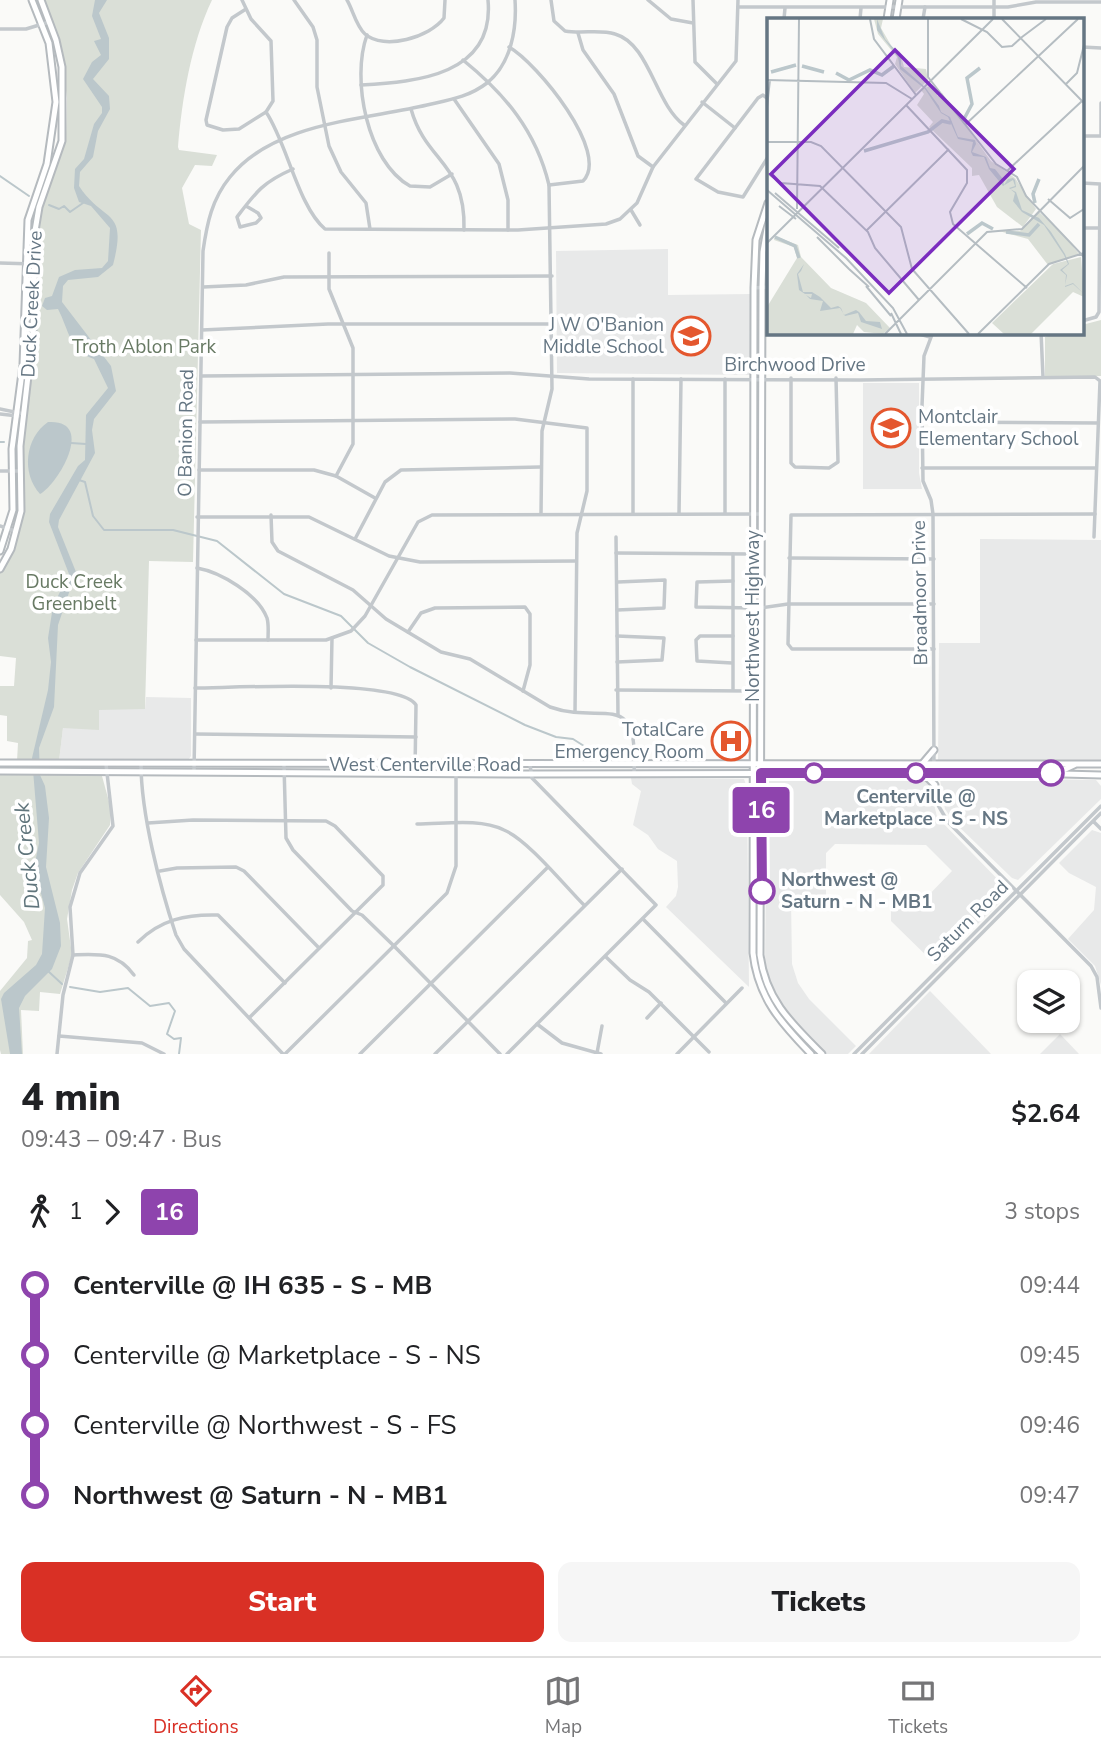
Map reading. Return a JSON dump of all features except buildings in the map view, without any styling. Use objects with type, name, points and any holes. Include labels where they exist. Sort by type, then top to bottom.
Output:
[{"type":"main road","name":"Duck Creek Drive","points":[[0,569],[17,532],[21,511],[20,471],[33,332],[34,264],[39,207],[62,141],[62,67],[46,23],[32,0]]},
{"type":"main road","name":"Duck Creek Drive","points":[[0,551],[13,510],[11,471],[23,365],[26,263],[31,206],[47,164],[56,102],[54,68],[41,0]]},
{"type":"main road","points":[[887,18],[890,0]]},
{"type":"main road","name":"Northwest Highway","points":[[767,206],[757,240],[754,288],[753,513],[761,712],[757,773],[757,850],[762,971],[784,1021],[822,1054]]},
{"type":"main road","name":"Northwest Highway","points":[[758,765],[753,712],[761,514],[765,287],[762,252],[767,228]]},
{"type":"main road","points":[[753,712],[761,712]]},
{"type":"main road","points":[[922,764],[934,750]]},
{"type":"main road","name":"West Centerville Road","points":[[194,768],[456,762],[634,774],[934,772],[1101,775]]},
{"type":"main road","name":"West Centerville Road","points":[[0,763],[106,764],[284,772],[530,774],[635,765],[688,764],[1101,764]]},
{"type":"main road","points":[[666,774],[688,764]]},
{"type":"main road","points":[[687,774],[698,764]]},
{"type":"main road","points":[[823,773],[824,764]]},
{"type":"main road","points":[[872,764],[872,773]]},
{"type":"main road","points":[[970,773],[983,769],[984,764]]},
{"type":"main road","points":[[1057,773],[1074,765]]},
{"type":"main road","name":"West Centerville Road","points":[[0,771],[105,772],[141,767]]},
{"type":"main road","points":[[919,773],[929,777],[934,785]]},
{"type":"main road","name":"Northwest Highway","points":[[757,850],[752,906],[753,953],[758,981],[765,1000],[811,1054]]},
{"type":"main road","points":[[752,906],[761,905]]},
{"type":"street","points":[[242,0],[271,41],[273,101],[266,112],[239,129],[223,130],[207,125],[227,27],[232,18],[246,9]]},
{"type":"street","points":[[295,0],[313,27],[317,40],[317,87],[325,127],[341,172],[366,203],[370,230]]},
{"type":"street","points":[[347,0],[367,35],[361,85],[367,118],[381,157],[407,185],[430,187],[452,174]]},
{"type":"street","points":[[367,35],[388,42],[428,33],[444,18],[445,0]]},
{"type":"street","points":[[361,85],[396,84],[443,73],[463,60],[486,36],[489,27],[488,0]]},
{"type":"street","points":[[489,81],[503,65],[516,26],[515,0]]},
{"type":"street","points":[[551,0],[552,16],[559,27],[578,33],[612,33],[625,38],[640,56],[668,112],[684,125]]},
{"type":"street","points":[[648,0],[671,19],[693,23]]},
{"type":"street","points":[[693,0],[695,64],[717,84]]},
{"type":"street","points":[[266,112],[322,226],[337,231],[508,230],[606,224],[631,210],[642,195],[653,167],[736,61],[738,0]]},
{"type":"street","points":[[994,0],[994,18]]},
{"type":"street","points":[[738,8],[890,8],[899,4],[925,7],[994,7],[1036,2],[1101,2]]},
{"type":"street","points":[[923,18],[925,7]]},
{"type":"street","points":[[784,18],[785,8]]},
{"type":"street","points":[[860,18],[861,8]]},
{"type":"street","points":[[0,29],[26,29],[46,23]]},
{"type":"street","points":[[578,33],[583,50],[614,94],[638,156],[653,167]]},
{"type":"street","points":[[509,47],[530,62],[555,92],[575,122],[590,163],[590,173],[583,181],[549,185]]},
{"type":"street","points":[[463,60],[489,81],[528,129],[543,159],[549,185],[551,376],[550,407],[545,423],[540,467],[541,514]]},
{"type":"street","name":"O Banion Road","points":[[194,768],[203,251],[214,202],[241,165],[280,140],[325,127],[454,99],[489,81]]},
{"type":"street","points":[[767,99],[759,97],[704,166],[698,182],[718,192],[743,197],[767,159]]},
{"type":"street","points":[[454,99],[499,164],[508,200],[508,230]]},
{"type":"street","points":[[702,102],[735,128]]},
{"type":"street","points":[[1101,103],[1101,135]]},
{"type":"street","points":[[411,109],[416,128],[452,174],[461,192],[464,230]]},
{"type":"street","points":[[246,206],[261,218],[256,223],[240,227],[237,217],[264,182],[293,169]]},
{"type":"street","points":[[1084,320],[1096,317],[1099,312],[1100,184]]},
{"type":"street","points":[[631,210],[640,225]]},
{"type":"street","points":[[1084,228],[1099,228]]},
{"type":"street","points":[[329,253],[329,289],[352,342],[355,422],[353,444],[336,476]]},
{"type":"street","points":[[0,263],[34,264]]},
{"type":"street","points":[[203,287],[246,285],[284,277],[552,276]]},
{"type":"street","points":[[754,288],[765,287]]},
{"type":"street","points":[[202,330],[345,325],[552,324]]},
{"type":"street","points":[[1041,334],[1043,377]]},
{"type":"street","name":"Broadmoor Drive","points":[[932,335],[925,356],[923,378],[922,468],[933,514],[934,785],[942,815],[1094,969],[1101,1007]]},
{"type":"street","name":"Birchwood Drive","points":[[201,376],[510,373],[633,379],[1095,377],[1100,381],[1098,423]]},
{"type":"street","points":[[791,378],[791,463],[794,467],[830,468],[838,462],[836,378]]},
{"type":"street","points":[[633,379],[633,514]]},
{"type":"street","points":[[678,514],[681,379]]},
{"type":"street","points":[[725,379],[725,513]]},
{"type":"street","points":[[0,408],[24,414]]},
{"type":"street","points":[[0,414],[16,413]]},
{"type":"street","points":[[200,422],[515,419],[584,427],[588,431],[587,491],[581,514],[576,561],[575,712]]},
{"type":"street","points":[[922,422],[1098,423],[1094,537]]},
{"type":"street","points":[[355,539],[376,498],[393,474],[412,468],[540,467]]},
{"type":"street","points":[[199,470],[300,468],[336,476],[376,498]]},
{"type":"street","points":[[922,468],[1096,468]]},
{"type":"street","points":[[0,471],[20,471]]},
{"type":"street","points":[[196,640],[332,638],[344,633],[360,624],[418,522],[432,515],[761,514]]},
{"type":"street","points":[[934,649],[792,649],[788,644],[791,515],[1095,514]]},
{"type":"street","points":[[271,515],[272,542],[278,551],[353,590],[386,619],[442,652],[470,659],[550,707],[618,715]]},
{"type":"street","points":[[198,517],[309,517],[396,559],[420,562],[576,561]]},
{"type":"street","points":[[0,526],[17,532]]},
{"type":"street","points":[[616,537],[616,690],[618,715],[634,734],[634,774]]},
{"type":"street","points":[[617,553],[749,554]]},
{"type":"street","points":[[733,554],[733,690]]},
{"type":"street","points":[[789,558],[934,559]]},
{"type":"street","points":[[197,568],[220,574],[258,605],[267,618],[268,640]]},
{"type":"street","points":[[617,610],[664,608],[665,580],[618,582]]},
{"type":"street","points":[[733,581],[697,582],[695,605],[699,609],[757,608],[788,604],[934,604]]},
{"type":"street","points":[[408,632],[421,613],[435,608],[525,607],[530,614],[530,665],[523,691]]},
{"type":"street","points":[[617,636],[664,638],[662,660],[617,662]]},
{"type":"street","points":[[733,636],[699,636],[696,640],[696,659],[699,662],[733,663]]},
{"type":"street","points":[[331,688],[332,638]]},
{"type":"street","points":[[195,688],[363,687],[408,697],[416,705],[415,772]]},
{"type":"street","points":[[616,690],[749,691]]},
{"type":"street","points":[[195,734],[416,737]]},
{"type":"street","points":[[141,767],[148,823],[171,921],[184,949],[284,1054],[447,893],[455,874],[456,762]]},
{"type":"street","points":[[57,1054],[63,995],[73,955],[69,908],[80,873],[113,826],[106,764]]},
{"type":"street","points":[[284,765],[286,838],[293,850],[355,913],[362,915],[394,946],[500,1054]]},
{"type":"street","points":[[507,1054],[656,905],[530,774],[530,765]]},
{"type":"street","name":"Saturn Road","points":[[1092,820],[1101,806]]},
{"type":"street","name":"Saturn Road","points":[[854,1054],[865,1047],[904,1009],[1101,813]]},
{"type":"street","points":[[148,823],[179,820],[286,820],[331,823],[379,871],[384,881],[250,1017]]},
{"type":"street","points":[[1092,820],[1101,829]]},
{"type":"street","points":[[418,824],[456,824],[503,829],[521,842],[584,906]]},
{"type":"street","points":[[160,871],[177,868],[236,867],[252,879],[320,948]]},
{"type":"street","points":[[360,1054],[547,868]]},
{"type":"street","points":[[435,1054],[622,869]]},
{"type":"street","points":[[138,942],[153,927],[171,921],[195,916],[222,918],[285,983]]},
{"type":"street","points":[[643,919],[726,1003]]},
{"type":"street","points":[[73,955],[114,956],[126,964],[134,975]]},
{"type":"street","points":[[606,957],[661,1003],[709,1052]]},
{"type":"street","points":[[677,1054],[742,988]]},
{"type":"street","points":[[647,1018],[661,1003]]},
{"type":"street","points":[[537,1024],[562,1043],[599,1054],[602,1026]]},
{"type":"street","points":[[59,1036],[142,1043],[164,1054]]},
{"type":"street","name":"Saturn Road","points":[[862,1054],[865,1047]]},
{"type":"shaded area","points":[[95,0],[107,0],[99,13],[109,38],[109,59],[93,79],[109,96],[110,109],[98,131],[93,157],[80,172],[79,186],[88,198],[111,218],[118,234],[117,247],[113,265],[98,277],[68,280],[63,286],[62,302],[111,366],[116,391],[94,419],[92,430],[95,453],[59,520],[58,527],[76,572],[58,625],[54,707],[39,748],[40,775],[45,786],[49,818],[46,867],[60,923],[61,946],[52,969],[25,996],[19,1008],[22,1054],[10,1054],[1,999],[4,993],[36,965],[42,954],[45,908],[34,868],[39,843],[32,758],[48,690],[51,662],[48,638],[53,606],[69,574],[49,522],[50,514],[78,466],[85,460],[86,415],[108,388],[94,359],[75,345],[58,309],[47,310],[42,306],[45,298],[52,296],[59,277],[75,270],[102,268],[108,261],[110,228],[91,206],[79,202],[74,188],[75,169],[84,159],[94,124],[102,113],[102,107],[83,79],[92,62],[101,55],[94,41],[101,39],[92,16]]},
{"type":"shaded area","name":"J W O'Banion Middle School","points":[[668,249],[668,295],[751,294],[750,375],[557,373],[556,251]]},
{"type":"shaded area","name":"Montclair Elementary School","points":[[863,383],[919,383],[919,473],[922,489],[863,489]]},
{"type":"shaded area","points":[[48,422],[62,424],[70,430],[72,441],[64,466],[48,488],[40,494],[30,476],[28,456],[34,437]]},
{"type":"shaded area","points":[[980,539],[1101,540],[1101,762],[938,762],[939,643],[980,643]]},
{"type":"shaded area","points":[[146,697],[191,698],[191,756],[188,760],[59,761],[63,728],[99,709],[145,709]]},
{"type":"shaded area","points":[[631,778],[744,779],[747,788],[749,987],[666,907],[676,896],[677,861],[658,849],[648,835],[633,825],[641,791],[632,784]]},
{"type":"shaded area","points":[[924,778],[929,782],[937,817],[1007,889],[1003,899],[936,965],[891,921],[891,907],[924,900],[952,871],[926,845],[835,844],[826,853],[826,900],[791,900],[792,964],[798,983],[809,999],[856,1046],[848,1054],[827,1054],[783,1008],[772,988],[765,963],[767,779]]},
{"type":"shaded area","points":[[940,780],[1096,780],[1101,786],[1101,799],[1018,880],[1012,878],[953,821],[945,809]]},
{"type":"shaded area","points":[[1092,830],[1101,833],[1101,985],[1095,966],[1068,939],[1094,910],[1096,887],[1069,873],[1059,863]]},
{"type":"shaded area","points":[[930,991],[991,1054],[869,1054]]},
{"type":"shaded area","points":[[1060,1034],[1079,1054],[1040,1054]]},
{"type":"green space","name":"Duck Creek Greenbelt","points":[[44,0],[212,0],[198,35],[189,72],[178,147],[179,150],[217,155],[212,166],[195,165],[182,188],[189,224],[201,230],[193,562],[149,561],[145,709],[99,710],[99,730],[63,728],[59,761],[17,761],[18,743],[7,741],[7,716],[0,715],[0,686],[14,686],[16,658],[0,656],[0,572],[17,532],[22,446],[33,366],[40,216],[66,134],[67,98],[59,38]]},
{"type":"green space","points":[[1101,320],[1101,376],[1045,376],[1045,337],[1055,334],[1084,334],[1084,324]]},
{"type":"green space","points":[[0,773],[102,776],[111,809],[110,825],[78,873],[72,890],[67,919],[72,955],[60,994],[40,992],[39,1011],[21,1010],[23,1054],[1,1054],[0,1050],[0,991],[27,958],[28,941],[32,940],[24,922],[0,895]]},
{"type":"waterway","points":[[0,176],[29,196]]},
{"type":"waterway","points":[[49,205],[59,209],[64,206],[70,212],[83,203]]},
{"type":"waterway","points":[[71,443],[86,444]]},
{"type":"waterway","points":[[79,480],[85,482],[93,516],[104,530],[173,530],[217,541],[284,594],[341,616],[368,643],[410,667],[525,725],[556,737],[573,739],[606,760]]},
{"type":"waterway","points":[[48,971],[62,984]]},
{"type":"waterway","points":[[70,987],[100,992],[128,988],[150,1006],[169,1003],[175,1011],[167,1034],[174,1039],[181,1038],[179,1054]]},
{"type":"bus line","name":"16","points":[[762,891],[761,773],[1051,773]]},
{"type":"place","name":"J W O'Banion Middle School","points":[[691,336]]},
{"type":"place","name":"Montclair Elementary School","points":[[891,428]]},
{"type":"place","name":"TotalCare Emergency Room","points":[[731,741]]},
{"type":"place","name":"Centerville @ Marketplace - S - NS","points":[[916,773]]},
{"type":"place","name":"Northwest @ Saturn - N - MB1","points":[[762,891]]},
{"type":"park label","name":"Troth Ablon Park","points":[[144,347]]},
{"type":"water label","name":"Duck Creek","points":[[27,856]]}]
